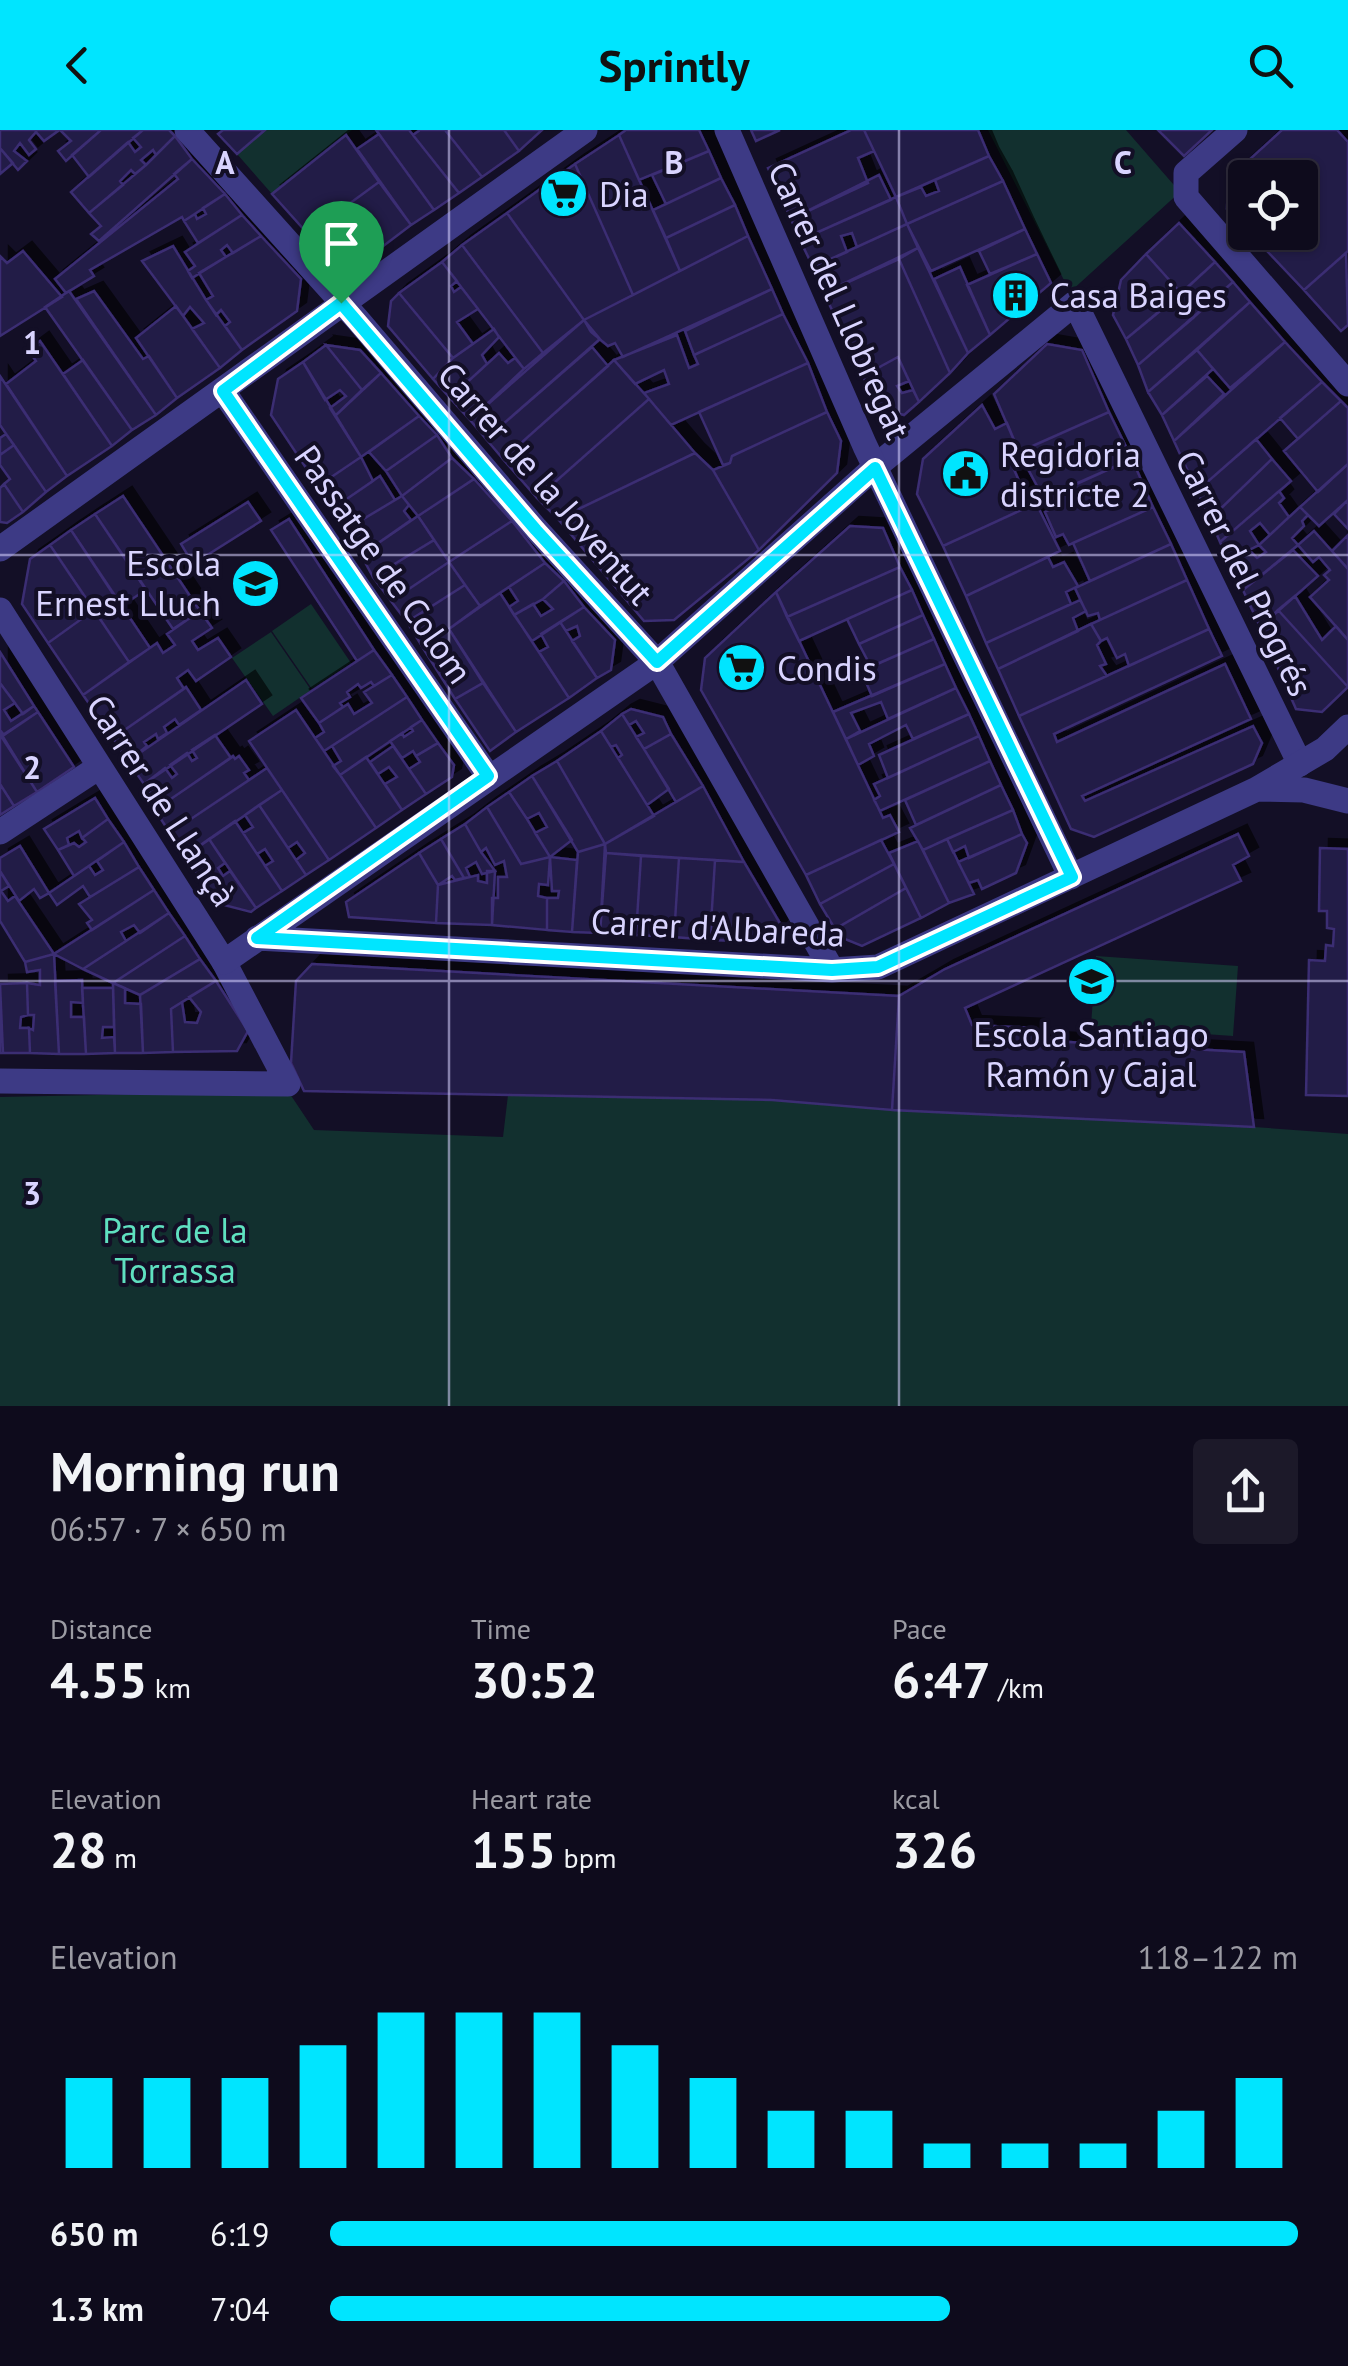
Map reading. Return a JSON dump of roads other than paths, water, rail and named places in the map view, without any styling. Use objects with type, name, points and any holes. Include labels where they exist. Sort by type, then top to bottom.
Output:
[{"type":"street","name":"Carrer de la Joventut","points":[[187,130],[536,530],[657,662],[832,970]]},
{"type":"street","points":[[0,549],[584,130]]},
{"type":"street","name":"Carrer del Llobregat","points":[[726,130],[875,468],[1072,877]]},
{"type":"street","points":[[1234,130],[1186,174],[1186,197],[1348,384]]},
{"type":"street","name":"Carrer del Progrés","points":[[875,468],[1075,304],[1300,764]]},
{"type":"street","name":"Passatge de Colom","points":[[223,391],[488,776]]},
{"type":"street","points":[[224,962],[657,662],[875,468]]},
{"type":"street","name":"Carrer de Llançà","points":[[0,610],[224,962],[288,1084],[261,1088],[0,1081]]},
{"type":"street","name":"Carrer d'Albareda","points":[[257,938],[832,970],[878,967],[1257,790],[1325,749],[1348,727]]},
{"type":"street","points":[[1325,749],[1326,777],[1342,799]]},
{"type":"street","points":[[0,832],[99,767]]},
{"type":"street","points":[[1257,790],[1304,790],[1342,799]]},
{"type":"place","name":"Dia","points":[[564,194]]},
{"type":"place","name":"Casa Baiges","points":[[1015,295]]},
{"type":"place","name":"Regidoria districte 2","points":[[965,474]]},
{"type":"place","name":"Escola Ernest Lluch","points":[[256,583]]},
{"type":"place","name":"Condis","points":[[742,668]]},
{"type":"place","name":"Escola Santiago Ramón y Cajal","points":[[1091,982]]},
{"type":"park label","name":"Parc de la Torrassa","points":[[175,1250]]}]
